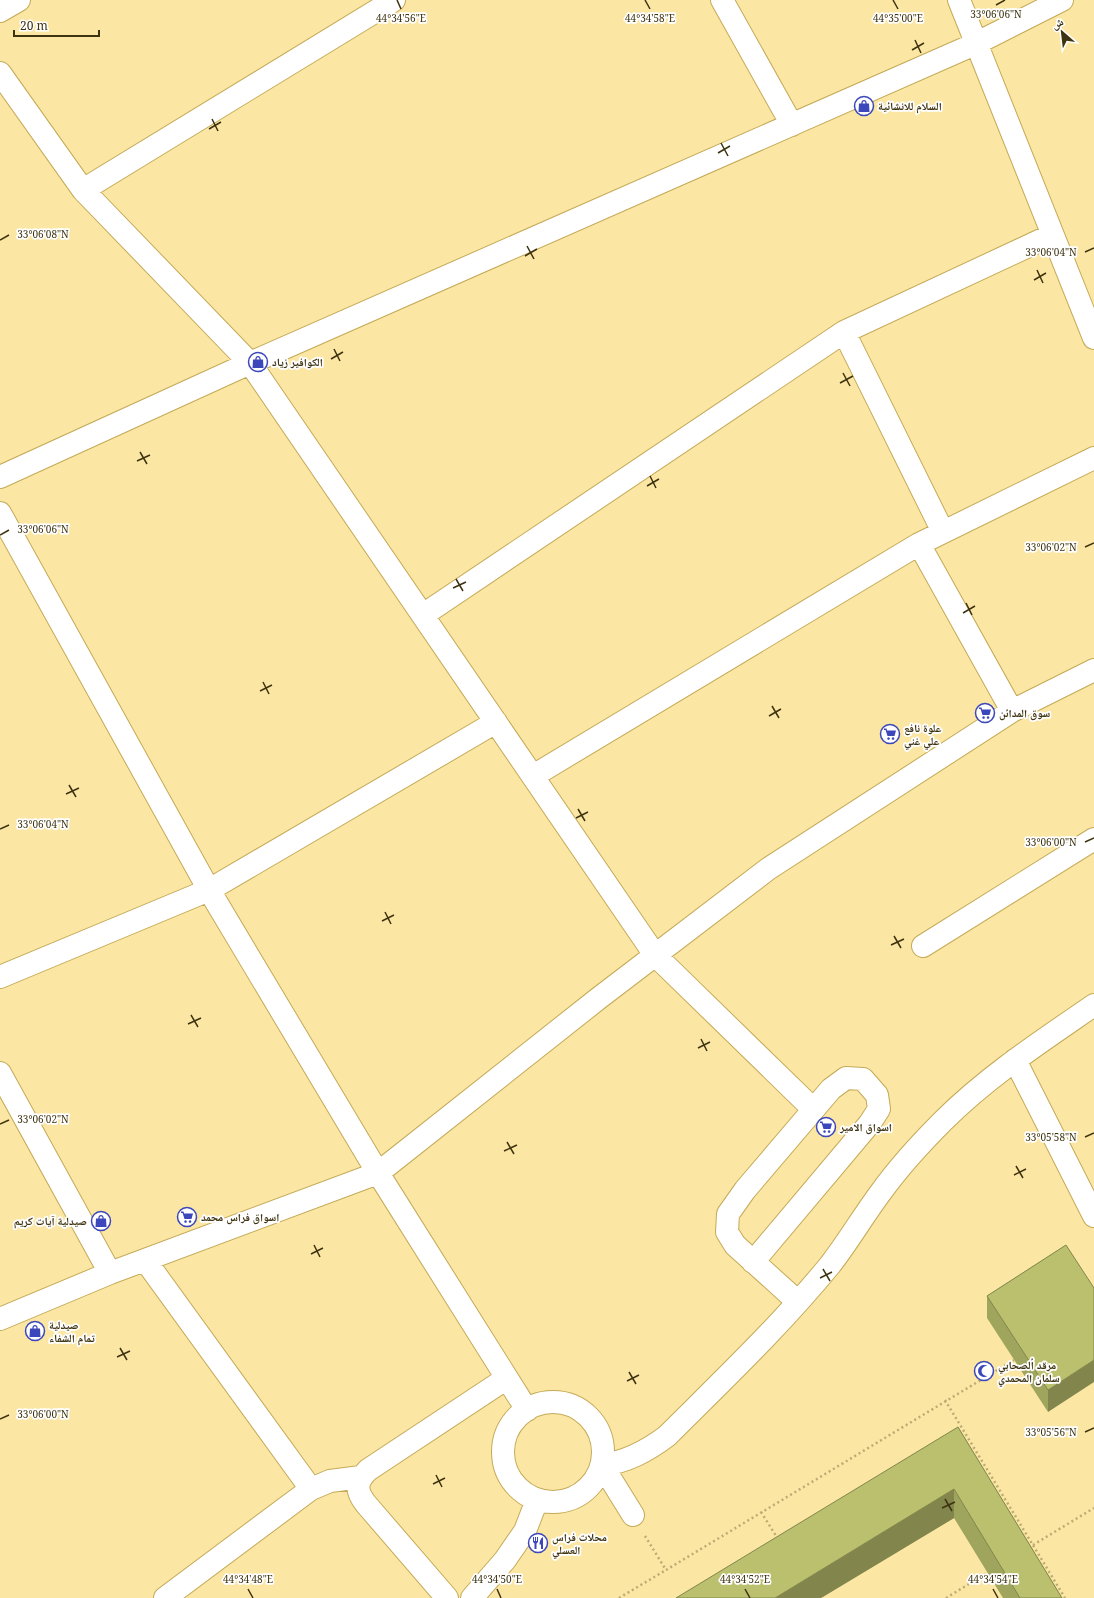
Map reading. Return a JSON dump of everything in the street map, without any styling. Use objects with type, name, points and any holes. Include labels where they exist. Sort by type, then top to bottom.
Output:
[{"type":"street","points":[[0,11],[19,0]]},
{"type":"street","points":[[83,190],[394,0]]},
{"type":"street","points":[[722,0],[792,125]]},
{"type":"street","points":[[959,0],[975,44],[1094,338]]},
{"type":"street","points":[[0,477],[250,363],[975,44],[1062,0]]},
{"type":"street","points":[[0,73],[83,190],[250,363],[655,955],[813,1109]]},
{"type":"street","points":[[423,615],[844,332],[1052,235]]},
{"type":"street","points":[[844,332],[943,532]]},
{"type":"street","points":[[533,776],[919,544],[1094,458]]},
{"type":"street","points":[[0,513],[209,890],[378,1173],[527,1410]]},
{"type":"street","points":[[919,544],[1012,711]]},
{"type":"street","points":[[0,1319],[145,1260],[378,1173],[655,955],[768,869],[1012,711],[1093,672]]},
{"type":"street","points":[[0,977],[209,890],[496,722]]},
{"type":"street","points":[[923,946],[1094,839]]},
{"type":"street","points":[[602,1465],[628,1458],[655,1445],[667,1436],[772,1331],[798,1302],[830,1264],[881,1191],[911,1155],[944,1120],[978,1089],[1016,1060],[1094,1005]]},
{"type":"street","points":[[1016,1060],[1094,1216]]},
{"type":"street","points":[[0,1073],[110,1274]]},
{"type":"street","points":[[753,1262],[870,1123],[879,1109],[878,1095],[863,1079],[846,1078],[831,1089],[745,1190],[728,1214],[727,1232],[735,1245],[753,1262],[798,1302]]},
{"type":"street","points":[[145,1260],[311,1489]]},
{"type":"street","points":[[447,1598],[360,1496],[358,1487],[361,1477],[368,1470],[507,1378]]},
{"type":"street","points":[[556,1403],[570,1406],[583,1413],[593,1424],[600,1437],[602,1465],[594,1481],[582,1492],[568,1500],[552,1502],[537,1500],[524,1493],[513,1484],[506,1472],[503,1458],[503,1444],[508,1430],[516,1419],[527,1410],[540,1404],[556,1403]]},
{"type":"street","points":[[602,1465],[632,1515]]},
{"type":"street","points":[[165,1598],[311,1489],[330,1481],[361,1477]]},
{"type":"street","points":[[472,1598],[505,1560],[525,1531],[537,1500]]},
{"type":"path","points":[[619,1598],[945,1400],[1014,1360]]},
{"type":"path","points":[[945,1400],[1065,1598]]},
{"type":"path","points":[[1028,1548],[1094,1508]]},
{"type":"path","points":[[761,1512],[781,1544]]},
{"type":"path","points":[[632,1515],[666,1570]]},
{"type":"path","points":[[946,1598],[987,1573]]},
{"type":"building","points":[[1066,1245],[1094,1288],[1094,1360],[1048,1390],[987,1296]]},
{"type":"building","points":[[958,1427],[1062,1598],[1020,1598],[954,1489],[775,1598],[676,1598]]},
{"type":"place","name":"السلام للانشائية","points":[[864,106]]},
{"type":"place","name":"الكوافير زياد","points":[[258,362]]},
{"type":"place","name":"سوق المدائن","points":[[985,713]]},
{"type":"place","name":"علوة نافع علي غني","points":[[890,734]]},
{"type":"place","name":"اسواق الامير","points":[[826,1127]]},
{"type":"place","name":"اسواق فراس محمد","points":[[187,1217]]},
{"type":"place","name":"صيدلية آيات كريم","points":[[101,1221]]},
{"type":"place","name":"صيدلية تمام الشفاء","points":[[35,1331]]},
{"type":"place","name":"مرقد ألصحابي سلمان المحمدي","points":[[984,1371]]},
{"type":"place","name":"محلات فراس العسلي","points":[[538,1543]]}]
